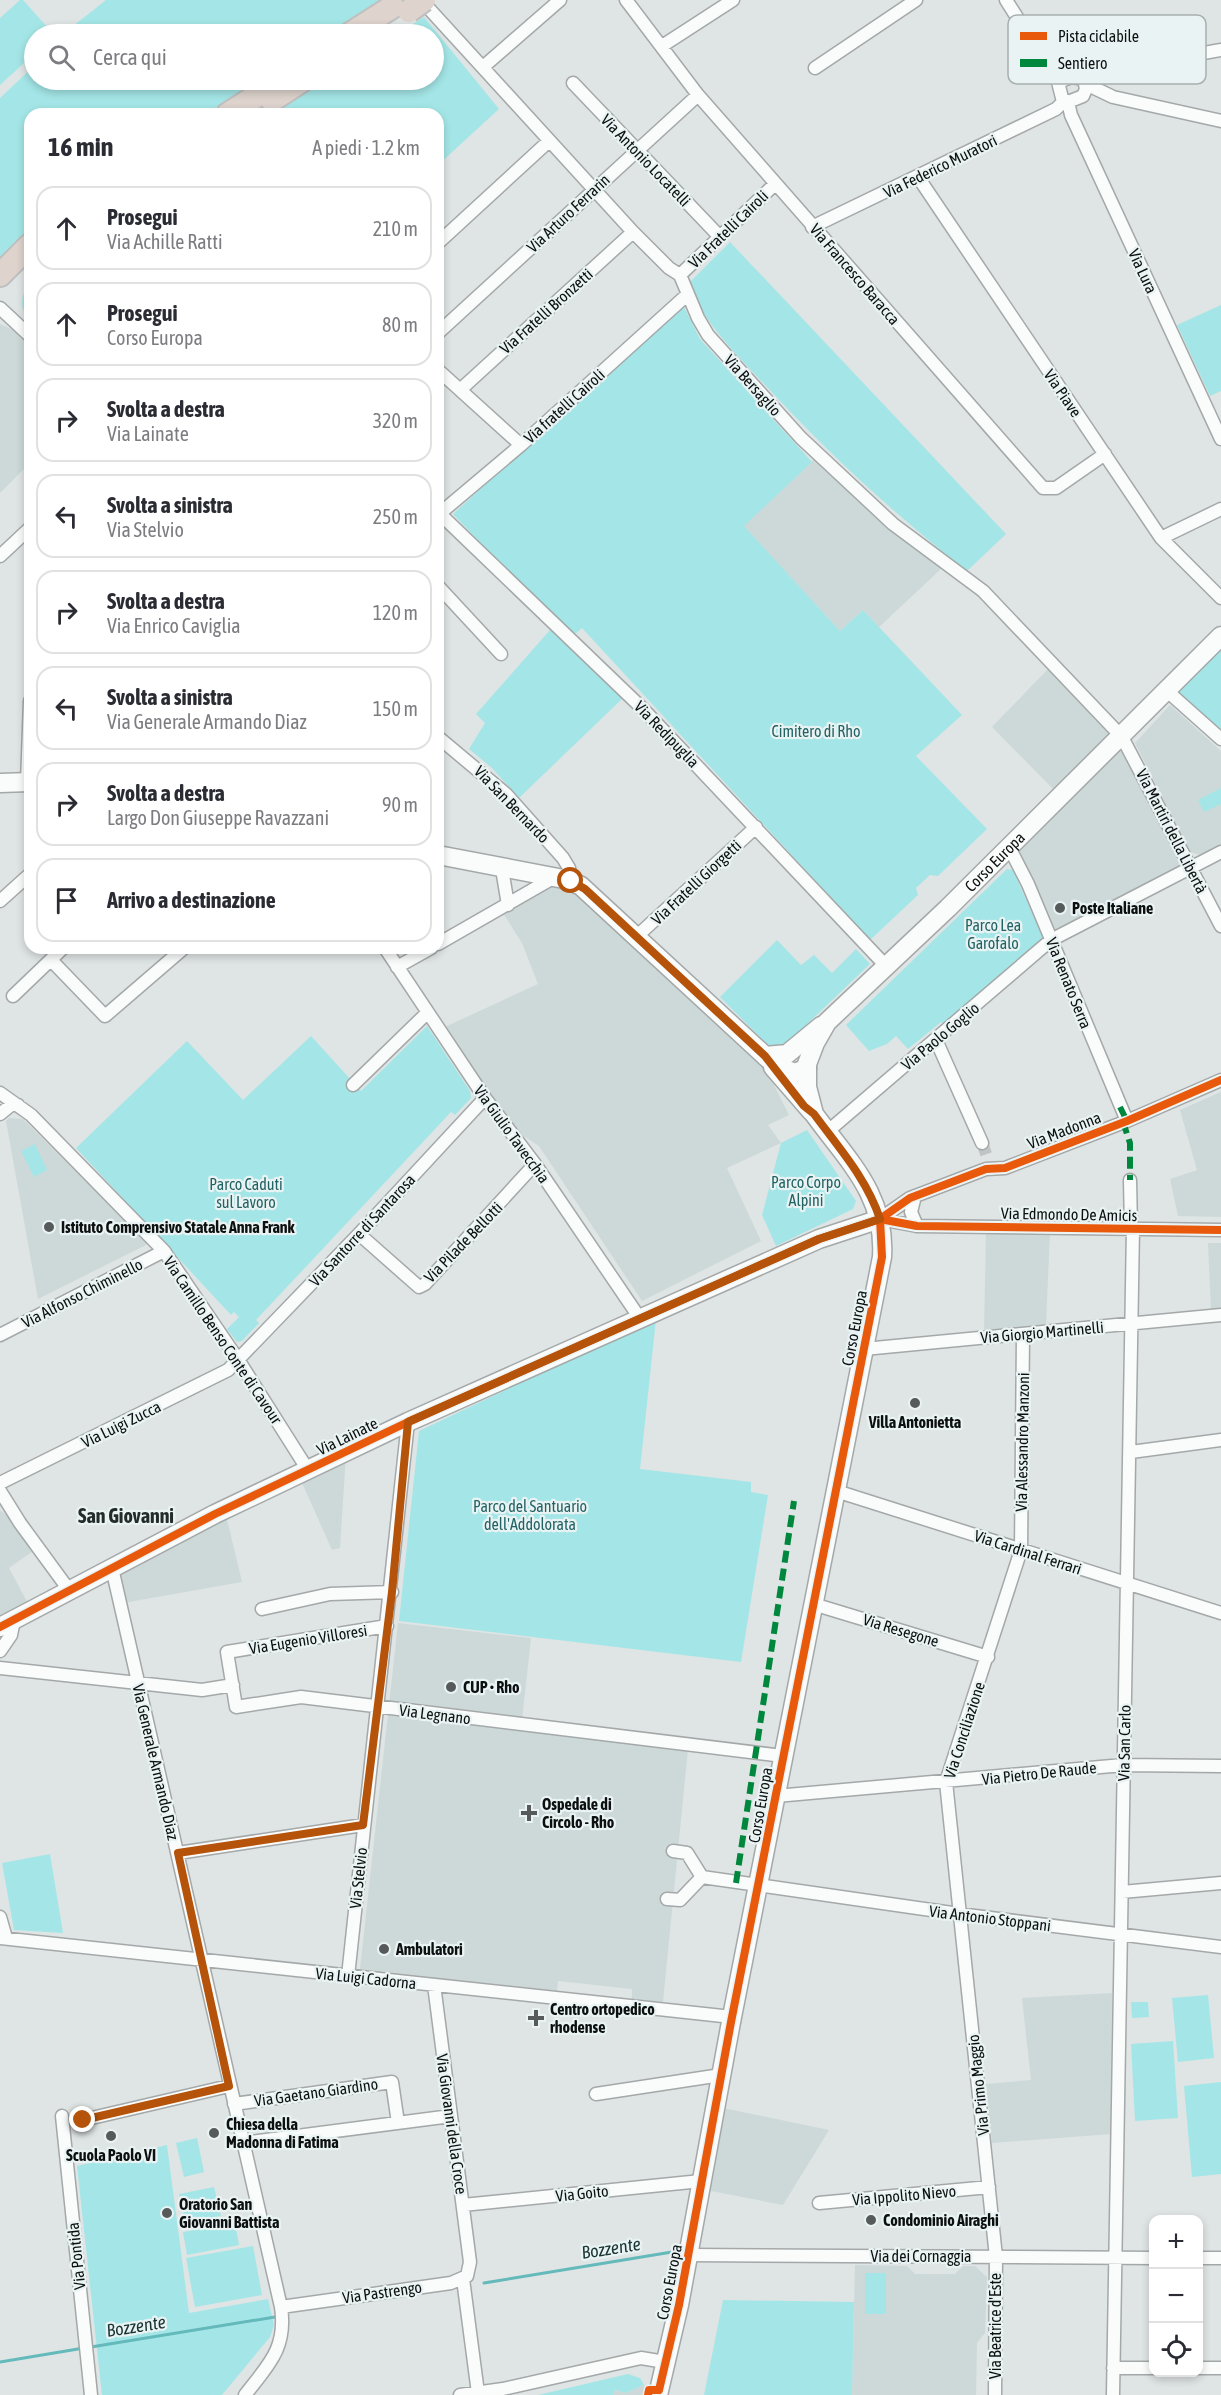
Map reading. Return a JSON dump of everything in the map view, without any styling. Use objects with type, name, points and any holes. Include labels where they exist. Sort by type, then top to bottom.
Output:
[{"type":"highway","points":[[369,24],[411,2]]},
{"type":"highway","points":[[384,24],[411,2]]},
{"type":"highway","points":[[237,108],[265,90]]},
{"type":"highway","points":[[259,108],[287,90]]},
{"type":"highway","points":[[0,278],[24,252]]},
{"type":"highway","points":[[0,278],[24,265]]},
{"type":"main road","name":"Corso Europa","points":[[658,2395],[688,2254],[732,2017],[760,1887],[783,1756],[882,1257],[880,1219],[873,1196],[814,1114],[807,1087],[807,1068],[815,1043],[827,1022],[1122,737],[1221,636]]},
{"type":"main road","points":[[0,783],[24,783]]},
{"type":"main road","points":[[444,856],[571,881],[585,889],[765,1056],[804,1106],[814,1114]]},
{"type":"main road","points":[[765,1056],[787,1054],[827,1022]]},
{"type":"main road","points":[[765,1056],[793,1060],[807,1068]]},
{"type":"main road","name":"Via Lainate","points":[[7,1624],[112,1568],[408,1422],[819,1239],[880,1219]]},
{"type":"street","points":[[483,67],[560,0]]},
{"type":"street","name":"Via Francesco Baracca","points":[[626,0],[698,95],[1043,488],[1056,488],[1105,454]]},
{"type":"street","points":[[662,46],[733,0]]},
{"type":"street","points":[[814,68],[916,0]]},
{"type":"street","name":"Via Lura","points":[[1006,0],[1016,15]]},
{"type":"street","name":"Via Bersaglio","points":[[411,2],[435,24]]},
{"type":"street","name":"Via Bersaglio","points":[[444,32],[483,67],[633,232],[669,268],[680,275],[708,335],[801,438],[893,524],[983,591],[1122,737]]},
{"type":"street","points":[[1206,53],[1221,50]]},
{"type":"street","name":"Via Antonio Locatelli","points":[[573,83],[720,237]]},
{"type":"street","name":"Via Lura","points":[[1060,84],[1071,115],[1221,439]]},
{"type":"street","points":[[1082,98],[1085,84]]},
{"type":"street","points":[[1089,84],[1113,97],[1221,121]]},
{"type":"street","name":"Via Arturo Ferrarin","points":[[444,327],[698,95]]},
{"type":"street","name":"Via Federico Muratori","points":[[812,227],[1056,109],[1066,101],[1113,97]]},
{"type":"street","points":[[444,237],[549,141]]},
{"type":"street","name":"Via Piave","points":[[918,177],[1161,538],[1221,598]]},
{"type":"street","name":"Via Fratelli Cairoli","points":[[680,275],[775,184]]},
{"type":"street","name":"Via Fratelli Bronzetti","points":[[460,390],[633,232]]},
{"type":"street","name":"Via fratelli Cairoli","points":[[444,510],[521,445],[688,294]]},
{"type":"street","points":[[0,308],[24,330]]},
{"type":"street","points":[[444,377],[521,445]]},
{"type":"street","points":[[1161,538],[1221,509]]},
{"type":"street","name":"Via Redipuglia","points":[[444,519],[643,710],[886,966]]},
{"type":"street","points":[[0,556],[24,534]]},
{"type":"street","points":[[444,592],[501,654]]},
{"type":"street","points":[[1166,690],[1221,739]]},
{"type":"street","name":"Via Martiri della Libertà","points":[[1122,737],[1221,926]]},
{"type":"street","name":"Via San Bernardo","points":[[444,742],[507,794],[563,858],[569,868],[571,881]]},
{"type":"street","name":"Via Fratelli Giorgetti","points":[[636,937],[756,827]]},
{"type":"street","name":"Via Renato Serra","points":[[1009,847],[1051,940],[1126,1121]]},
{"type":"street","name":"Via Paolo Goglio","points":[[827,1132],[1051,940],[1221,852]]},
{"type":"street","points":[[502,869],[508,905]]},
{"type":"street","points":[[444,941],[553,878]]},
{"type":"street","points":[[0,901],[24,879]]},
{"type":"street","points":[[13,996],[57,954]]},
{"type":"street","points":[[51,960],[105,1016],[177,954]]},
{"type":"street","name":"Via Giulio Tavecchia","points":[[389,954],[485,1098],[535,1164],[641,1320]]},
{"type":"street","points":[[397,967],[420,954]]},
{"type":"street","points":[[353,1085],[427,1013]]},
{"type":"street","points":[[936,1040],[982,1143]]},
{"type":"street","name":"Via Madonna","points":[[880,1219],[902,1202],[986,1169],[990,1164],[1005,1168],[1126,1121],[1221,1080]]},
{"type":"street","name":"Via Camillo Benso Conte di Cavour","points":[[0,1093],[18,1105],[164,1251],[239,1361],[308,1470]]},
{"type":"street","name":"Via Santorre di Santarosa","points":[[239,1361],[485,1098]]},
{"type":"street","points":[[0,1114],[10,1105],[18,1105]]},
{"type":"street","name":"Via Pilade Bellotti","points":[[359,1234],[419,1287],[425,1284],[535,1164]]},
{"type":"street","name":"Via San Carlo","points":[[1113,2395],[1123,1935],[1123,1765],[1131,1452],[1132,1228],[1130,1180]]},
{"type":"street","points":[[915,1196],[911,1212],[916,1226]]},
{"type":"street","name":"Via Edmondo De Amicis","points":[[880,1219],[916,1226],[1221,1230]]},
{"type":"street","name":"Via Alfonso Chiminello","points":[[0,1335],[164,1251]]},
{"type":"street","name":"Via Giorgio Martinelli","points":[[864,1348],[1221,1315]]},
{"type":"street","name":"Via Alessandro Manzoni","points":[[1021,1550],[1023,1334]]},
{"type":"street","name":"Via Luigi Zucca","points":[[0,1484],[228,1370],[239,1361]]},
{"type":"street","name":"Via Stelvio","points":[[348,1976],[363,1825],[392,1592],[408,1422]]},
{"type":"street","points":[[1131,1452],[1221,1440]]},
{"type":"street","points":[[0,1491],[20,1523],[69,1590]]},
{"type":"street","name":"Via Cardinal Ferrari","points":[[836,1491],[1221,1613]]},
{"type":"street","points":[[0,1507],[20,1523]]},
{"type":"street","name":"Via Conciliazione","points":[[959,1914],[946,1782],[1021,1550]]},
{"type":"street","name":"Via Generale Armando Diaz","points":[[112,1568],[281,2307],[283,2321],[280,2346],[245,2395]]},
{"type":"street","points":[[262,1609],[330,1594],[392,1592]]},
{"type":"street","name":"Via Resegone","points":[[813,1604],[988,1657]]},
{"type":"street","points":[[0,1651],[11,1635],[7,1624]]},
{"type":"street","name":"Via Eugenio Villoresi","points":[[232,1684],[227,1652],[387,1626]]},
{"type":"street","points":[[0,1668],[202,1690],[232,1684]]},
{"type":"street","name":"Via Legnano","points":[[232,1684],[236,1707],[301,1697],[783,1756]]},
{"type":"street","name":"Via Pietro De Raude","points":[[776,1796],[1123,1765],[1221,1766]]},
{"type":"street","points":[[178,1853],[363,1825]]},
{"type":"street","points":[[668,1899],[680,1900],[702,1877],[687,1853],[673,1851]]},
{"type":"street","name":"Via Antonio Stoppani","points":[[702,1877],[959,1914],[1221,1947]]},
{"type":"street","points":[[1122,1892],[1221,1883]]},
{"type":"street","name":"Via Primo Maggio","points":[[959,1914],[996,2257]]},
{"type":"street","points":[[0,1917],[3,1938]]},
{"type":"street","name":"Via Luigi Cadorna","points":[[3,1938],[732,2017]]},
{"type":"street","name":"Via Giovanni della Croce","points":[[434,1985],[470,2262],[469,2271],[463,2279]]},
{"type":"street","points":[[596,2094],[721,2075]]},
{"type":"street","name":"Via Gaetano Giardino","points":[[234,2104],[392,2082],[398,2123]]},
{"type":"street","points":[[83,2120],[229,2086]]},
{"type":"street","name":"Via Pontida","points":[[62,2116],[91,2395]]},
{"type":"street","points":[[243,2143],[451,2116]]},
{"type":"street","name":"Via Goito","points":[[463,2205],[701,2181]]},
{"type":"street","name":"Via Ippolito Nievo","points":[[819,2203],[989,2187]]},
{"type":"street","name":"Via dei Cornaggia","points":[[688,2254],[1149,2258]]},
{"type":"street","name":"Via Beatrice d'Este","points":[[995,2395],[996,2257]]},
{"type":"street","points":[[1203,2258],[1221,2258]]},
{"type":"street","points":[[463,2279],[478,2393]]},
{"type":"street","name":"Via Pastrengo","points":[[281,2307],[463,2279]]},
{"type":"street","points":[[460,2395],[641,2358],[665,2362]]},
{"type":"street","points":[[1113,2368],[1149,2368]]},
{"type":"street","points":[[1203,2368],[1221,2368]]},
{"type":"shaded area","points":[[0,324],[16,331],[24,338],[24,469],[0,493]]},
{"type":"shaded area","points":[[817,456],[942,568],[879,627],[863,610],[840,631],[743,526]]},
{"type":"shaded area","points":[[1051,666],[1119,736],[1059,795],[992,727]]},
{"type":"shaded area","points":[[1170,705],[1221,751],[1221,845],[1200,855],[1190,852],[1135,743]]},
{"type":"shaded area","points":[[1122,740],[1189,866],[1052,938],[1011,847]]},
{"type":"shaded area","points":[[553,884],[570,887],[774,1076],[773,1083],[789,1115],[768,1125],[781,1143],[727,1168],[761,1241],[642,1301],[539,1146],[513,1129],[445,1027],[538,984],[522,943],[503,913]]},
{"type":"shaded area","points":[[1221,1092],[1221,1217],[1178,1216],[1170,1179],[1197,1170],[1180,1110]]},
{"type":"shaded area","points":[[9,1118],[23,1119],[147,1242],[146,1245],[38,1299],[6,1121]]},
{"type":"shaded area","points":[[986,1231],[1050,1232],[1046,1325],[984,1332]]},
{"type":"shaded area","points":[[1208,1243],[1221,1243],[1221,1310],[1211,1310]]},
{"type":"shaded area","points":[[346,1454],[340,1548],[332,1550],[299,1476]]},
{"type":"shaded area","points":[[0,1510],[17,1524],[36,1549],[9,1568],[30,1607],[0,1623]]},
{"type":"shaded area","points":[[225,1511],[242,1582],[123,1603],[115,1569]]},
{"type":"shaded area","name":"Ospedale di Circolo - Rho","points":[[398,1623],[531,1638],[521,1729],[688,1749],[663,2002],[632,1999],[632,1989],[558,1981],[557,1991],[360,1969]]},
{"type":"shaded area","points":[[1112,1993],[1111,2134],[992,2143],[986,2084],[1031,2080],[1022,1998]]},
{"type":"shaded area","points":[[718,2107],[829,2130],[783,2205],[701,2189]]},
{"type":"shaded area","points":[[855,2265],[907,2266],[915,2274],[955,2274],[963,2266],[975,2266],[987,2277],[985,2333],[977,2343],[976,2395],[852,2395]]},
{"type":"shaded area","points":[[644,2385],[658,2388],[656,2395],[613,2395],[614,2390],[626,2393]]},
{"type":"green space","points":[[20,0],[23,0],[45,24],[24,24],[24,63],[0,85],[0,18]]},
{"type":"green space","points":[[106,0],[380,0],[343,24],[76,24]]},
{"type":"green space","points":[[424,17],[430,24],[413,24]]},
{"type":"green space","points":[[444,42],[499,109],[444,159],[444,108],[283,108],[311,90],[444,90]]},
{"type":"green space","points":[[24,75],[24,90],[243,90],[215,108],[24,108],[24,238],[0,262],[0,98]]},
{"type":"green space","points":[[730,242],[1006,534],[967,571],[837,459],[743,362],[712,325],[688,284]]},
{"type":"green space","name":"Cimitero di Rho","points":[[683,305],[700,339],[812,462],[744,526],[840,631],[863,610],[962,715],[916,756],[987,829],[938,876],[930,875],[916,888],[918,895],[870,940],[582,628],[573,636],[543,609],[453,514]]},
{"type":"green space","points":[[1221,305],[1221,391],[1210,396],[1177,325]]},
{"type":"green space","points":[[550,630],[624,697],[519,798],[492,768],[469,749],[485,723],[476,714]]},
{"type":"green space","points":[[1221,649],[1221,733],[1175,692]]},
{"type":"green space","points":[[1221,788],[1221,804],[1204,812],[1198,800]]},
{"type":"green space","name":"Parco Lea Garofalo","points":[[1007,869],[1013,870],[1044,940],[946,1026],[941,1022],[908,1049],[896,1036],[887,1044],[869,1051],[846,1025]]},
{"type":"green space","points":[[777,940],[801,965],[814,955],[832,973],[856,949],[870,964],[783,1047],[769,1046],[720,997]]},
{"type":"green space","name":"Parco Caduti sul Lavoro","points":[[427,1026],[470,1091],[471,1098],[455,1115],[451,1112],[256,1320],[259,1323],[242,1341],[237,1342],[227,1329],[239,1317],[234,1312],[231,1315],[76,1148],[187,1041],[243,1100],[311,1036],[361,1091]]},
{"type":"green space","name":"Parco Corpo Alpini","points":[[807,1130],[856,1201],[853,1209],[776,1246],[762,1215],[781,1143]]},
{"type":"green space","points":[[35,1144],[47,1170],[34,1177],[21,1151]]},
{"type":"green space","name":"Parco del Santuario dell'Addolorata","points":[[656,1319],[640,1469],[751,1482],[751,1492],[768,1495],[741,1662],[399,1621],[419,1431]]},
{"type":"green space","points":[[50,1854],[63,1933],[14,1930],[2,1863]]},
{"type":"green space","points":[[1208,1995],[1214,2058],[1178,2062],[1172,1998]]},
{"type":"green space","points":[[1131,2002],[1148,2002],[1149,2017],[1132,2018]]},
{"type":"green space","points":[[1173,2041],[1178,2118],[1135,2121],[1131,2044]]},
{"type":"green space","points":[[1221,2082],[1221,2174],[1192,2177],[1184,2086]]},
{"type":"green space","points":[[197,2138],[204,2172],[184,2177],[176,2143]]},
{"type":"green space","points":[[167,2145],[189,2313],[268,2299],[274,2325],[270,2337],[222,2395],[102,2395],[77,2166]]},
{"type":"green space","points":[[214,2187],[221,2216],[186,2224],[179,2194]]},
{"type":"green space","points":[[235,2223],[239,2245],[187,2255],[183,2232]]},
{"type":"green space","points":[[253,2246],[262,2295],[195,2307],[186,2258]]},
{"type":"green space","points":[[865,2273],[886,2273],[886,2314],[865,2314]]},
{"type":"green space","points":[[723,2300],[854,2302],[852,2395],[704,2395]]},
{"type":"green space","points":[[628,2374],[640,2378],[644,2385],[626,2393],[615,2390],[613,2395],[538,2395]]},
{"type":"waterway","name":"Bozzente","points":[[484,2283],[672,2252]]},
{"type":"waterway","name":"Bozzente","points":[[91,2347],[275,2317]]},
{"type":"waterway","name":"Bozzente","points":[[0,2362],[84,2348]]},
{"type":"tunnel","points":[[982,1143],[988,1159]]},
{"type":"marked path","points":[[1120,1107],[1127,1121]]},
{"type":"marked path","points":[[1123,1122],[1130,1143],[1130,1180]]},
{"type":"marked path","points":[[736,1883],[794,1501]]},
{"type":"cycle path","points":[[880,1219],[910,1198],[986,1169],[1005,1168],[1127,1121],[1221,1080]]},
{"type":"cycle path","points":[[0,1627],[215,1514],[408,1422],[819,1239],[880,1219],[917,1226],[1221,1230]]},
{"type":"cycle path","points":[[648,2395],[649,2390],[659,2390],[679,2305],[731,2022],[882,1257],[880,1219]]},
{"type":"place","name":"Poste Italiane","points":[[1060,908]]},
{"type":"place","name":"Istituto Comprensivo Statale Anna Frank","points":[[49,1227]]},
{"type":"place","name":"Villa Antonietta","points":[[915,1403]]},
{"type":"place","name":"CUP • Rho","points":[[451,1687]]},
{"type":"place","name":"Ospedale di Circolo - Rho","points":[[529,1813]]},
{"type":"place","name":"Ambulatori","points":[[384,1949]]},
{"type":"place","name":"Centro ortopedico rhodense","points":[[536,2018]]},
{"type":"place","name":"Chiesa della Madonna di Fatima","points":[[214,2133]]},
{"type":"place","name":"Scuola Paolo VI","points":[[111,2136]]},
{"type":"place","name":"Oratorio San Giovanni Battista","points":[[167,2213]]},
{"type":"place","name":"Condominio Airaghi","points":[[871,2220]]},
{"type":"district","name":"San Giovanni","points":[[126,1515]]},
{"type":"route","points":[[83,2120],[229,2086],[178,1853],[363,1825],[392,1592],[408,1422],[819,1239],[880,1219],[873,1196],[863,1180],[814,1114],[804,1106],[765,1056],[585,889],[571,881]]}]
